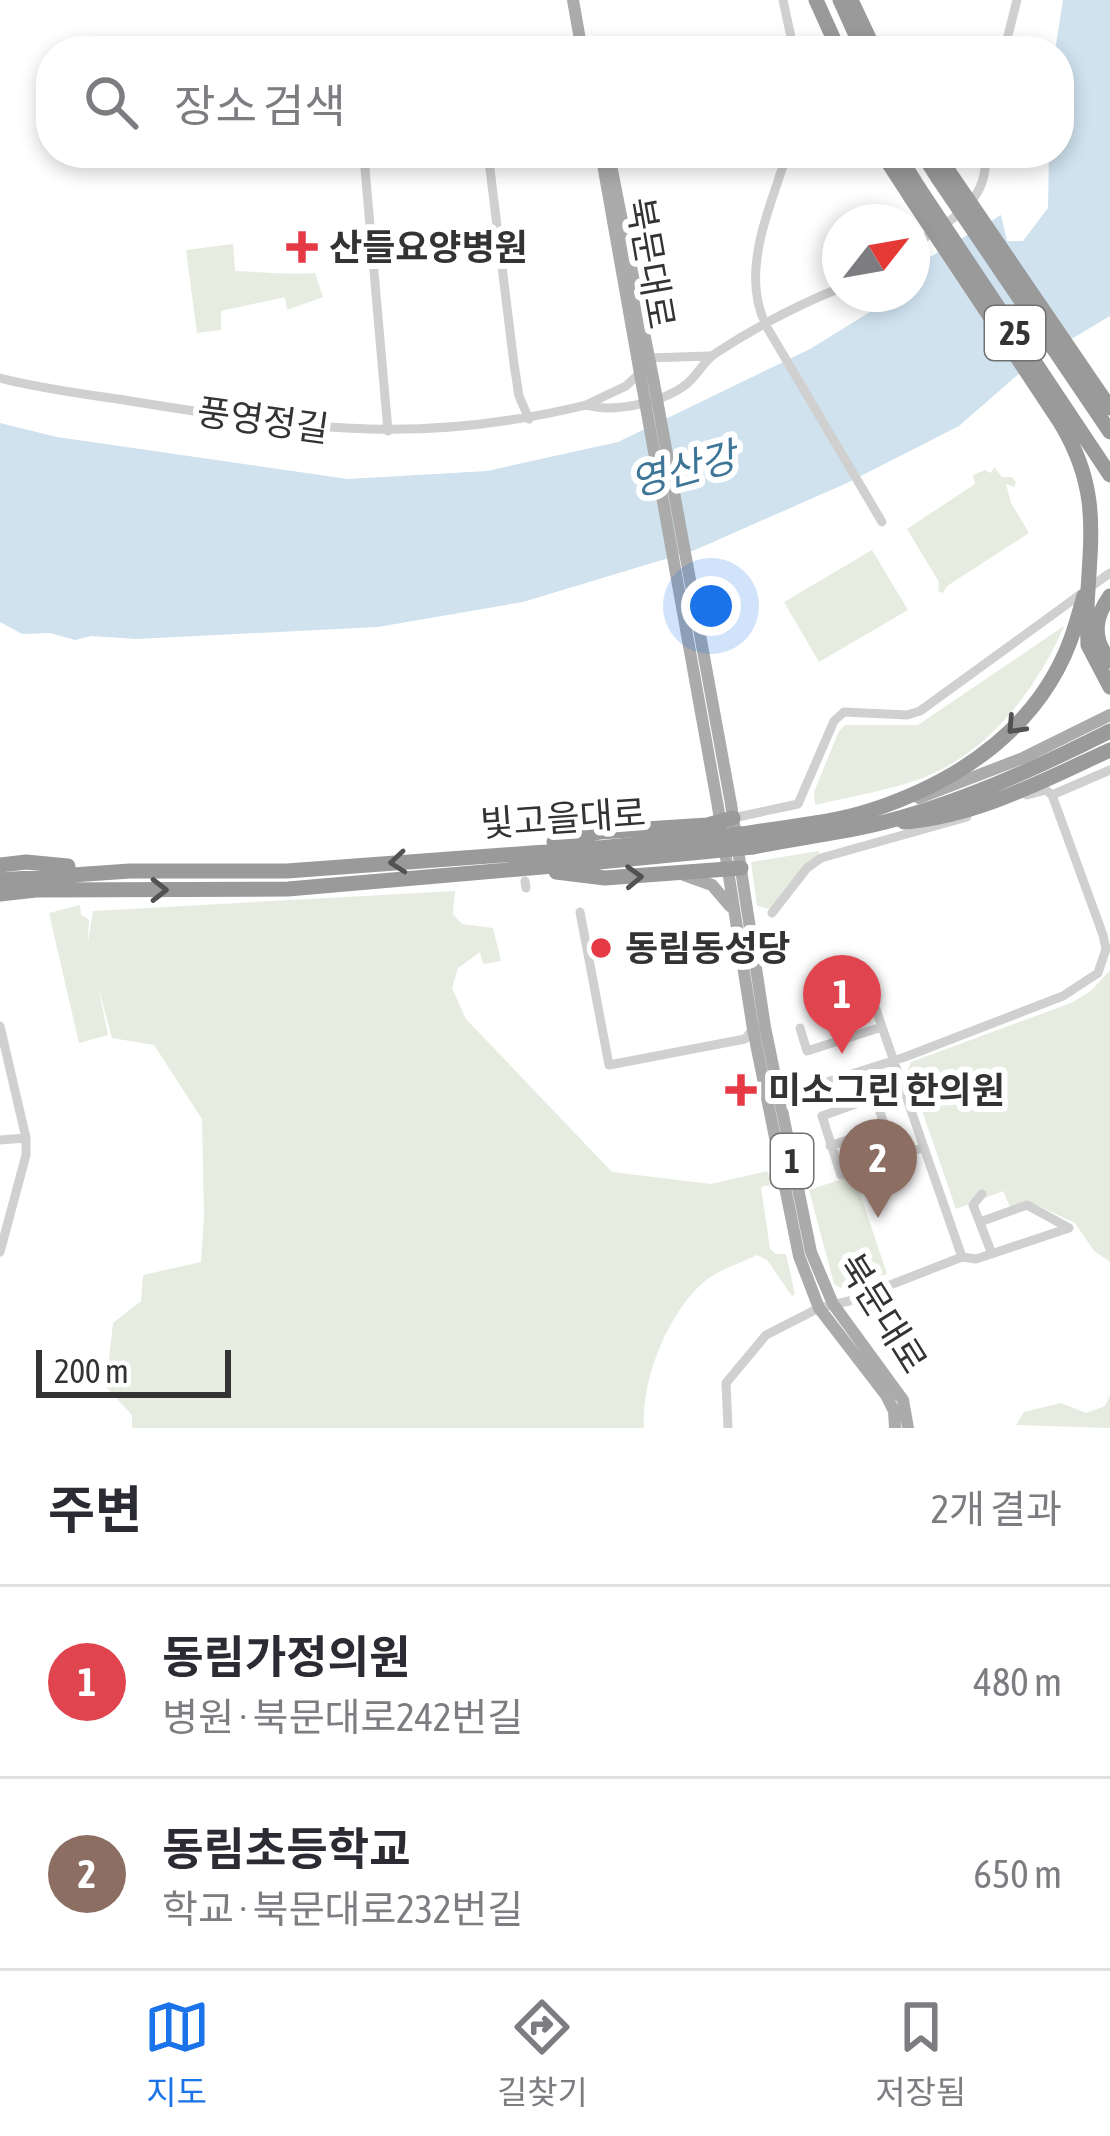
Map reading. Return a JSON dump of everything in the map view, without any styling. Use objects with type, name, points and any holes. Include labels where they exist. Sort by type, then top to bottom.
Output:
[{"type":"highway","points":[[812,0],[824,36]]},
{"type":"highway","points":[[812,0],[831,36]]},
{"type":"highway","points":[[840,0],[856,36]]},
{"type":"highway","points":[[850,0],[868,36]]},
{"type":"highway","points":[[894,168],[915,193],[1071,440],[1088,482],[1093,514],[1088,645],[1110,687]]},
{"type":"highway","name":"25","points":[[904,168],[915,193],[1110,475]]},
{"type":"highway","name":"25","points":[[937,168],[1110,432]]},
{"type":"highway","points":[[942,168],[1110,408]]},
{"type":"highway","points":[[869,819],[946,779],[997,745],[1048,686],[1076,627],[1088,582]]},
{"type":"highway","points":[[1110,596],[1096,624],[1098,640],[1110,661]]},
{"type":"highway","name":"빛고을대로","points":[[0,880],[130,871],[287,871],[475,863],[752,840],[966,795],[1110,731]]},
{"type":"highway","points":[[869,819],[928,820],[975,808],[1110,750]]},
{"type":"highway","points":[[475,863],[601,832],[669,829],[725,813]]},
{"type":"highway","points":[[0,865],[26,862],[130,871]]},
{"type":"highway","points":[[475,863],[605,878],[734,869]]},
{"type":"highway","name":"빛고을대로","points":[[0,895],[288,890],[475,863]]},
{"type":"highway","points":[[0,904],[93,890]]},
{"type":"main road","points":[[577,0],[583,36]]},
{"type":"main road","name":"북문대로","points":[[608,168],[648,358],[645,380]]},
{"type":"main road","name":"북문대로","points":[[608,168],[645,380]]},
{"type":"main road","name":"1","points":[[645,380],[725,813]]},
{"type":"main road","name":"빛고을대로","points":[[869,819],[990,772],[1110,715]]},
{"type":"main road","name":"북문대로","points":[[725,813],[799,1256],[826,1306],[886,1395],[895,1428]]},
{"type":"main road","name":"북문대로","points":[[734,869],[734,913],[826,1306],[903,1400],[908,1428]]},
{"type":"main road","points":[[683,875],[712,885],[734,913]]},
{"type":"street","points":[[783,0],[791,36]]},
{"type":"street","points":[[1008,36],[1017,0]]},
{"type":"street","points":[[489,168],[519,397],[529,418]]},
{"type":"street","points":[[783,168],[754,278],[754,299],[882,522]]},
{"type":"street","points":[[930,232],[979,195],[985,168]]},
{"type":"street","points":[[364,169],[388,430]]},
{"type":"street","name":"풍영정길","points":[[0,378],[276,424],[434,430],[668,395],[694,378],[710,356],[769,330],[822,299]]},
{"type":"street","points":[[648,358],[710,356]]},
{"type":"street","points":[[586,405],[645,380]]},
{"type":"street","points":[[725,813],[790,806],[803,799],[835,721],[844,712],[908,715],[920,710],[1110,573]]},
{"type":"street","points":[[1052,795],[1110,770]]},
{"type":"street","points":[[772,914],[807,868],[821,858],[942,826],[1046,790],[1052,795],[1106,949],[1098,974],[1063,996],[894,1060],[780,1096]]},
{"type":"street","points":[[580,913],[609,1065],[745,1039],[759,1028]]},
{"type":"street","points":[[873,1001],[962,1257]]},
{"type":"street","points":[[0,1026],[26,1138],[26,1155],[0,1252]]},
{"type":"street","points":[[800,1028],[807,1051],[882,1027]]},
{"type":"street","points":[[903,1088],[823,1116],[830,1146],[841,1175],[924,1147]]},
{"type":"street","points":[[874,1097],[895,1157]]},
{"type":"street","points":[[830,1146],[885,1127]]},
{"type":"street","points":[[0,1140],[26,1138]]},
{"type":"street","points":[[982,1194],[974,1204],[992,1254]]},
{"type":"street","points":[[728,1428],[728,1379],[766,1335],[826,1306],[962,1257],[976,1259],[1069,1228],[1027,1205],[980,1222]]},
{"type":"shaded area","points":[[233,244],[235,271],[315,273],[323,297],[287,310],[285,297],[221,311],[221,330],[197,333],[186,250]]},
{"type":"shaded area","points":[[994,467],[1016,483],[1014,487],[1006,484],[1029,533],[943,593],[938,591],[939,582],[907,529],[975,484],[973,475],[985,470],[991,473]]},
{"type":"shaded area","points":[[872,550],[908,610],[819,662],[784,602]]},
{"type":"shaded area","points":[[1064,626],[1023,697],[965,755],[917,780],[815,805],[814,792],[845,725],[918,725]]},
{"type":"shaded area","points":[[819,851],[770,909],[757,906],[751,862]]},
{"type":"shaded area","points":[[455,891],[453,914],[462,924],[493,928],[501,961],[483,964],[480,952],[458,968],[452,988],[466,1019],[612,1172],[711,1184],[767,1171],[773,1185],[761,1187],[770,1249],[786,1254],[795,1294],[767,1260],[757,1255],[705,1281],[679,1311],[659,1349],[647,1390],[644,1428],[132,1428],[132,1415],[106,1387],[113,1323],[141,1301],[143,1275],[201,1262],[202,1119],[154,1045],[112,1038],[98,986],[108,1035],[79,1043],[49,913],[80,905],[81,915],[89,920],[88,942],[93,911]]},
{"type":"shaded area","points":[[1110,970],[1110,1262],[1094,1251],[1075,1223],[1028,1201],[1010,1207],[1003,1191],[956,1209],[908,1070],[911,1062],[1071,1003],[1091,991]]},
{"type":"shaded area","points":[[854,1175],[887,1274],[843,1289],[834,1284],[809,1190]]},
{"type":"shaded area","points":[[1110,1395],[1110,1428],[1016,1425],[1024,1412],[1061,1403],[1086,1413],[1105,1406]]},
{"type":"water","name":"영산강","points":[[1063,0],[1110,0],[1110,316],[1031,363],[959,426],[847,483],[695,550],[523,602],[378,627],[136,639],[91,636],[75,640],[50,633],[22,634],[0,622],[0,423],[57,437],[348,479],[487,471],[618,442],[810,349],[870,312],[930,312],[930,257],[1001,215],[1007,241],[1023,241],[1048,208],[1049,168],[1074,168],[1074,36],[1057,36]]},
{"type":"place","name":"산들요양병원","points":[[302,247]]},
{"type":"place","name":"동림동성당","points":[[601,948]]},
{"type":"place","name":"동림가정의원","points":[[842,1054]]},
{"type":"place","name":"미소그린 한의원","points":[[741,1090]]},
{"type":"place","name":"동림초등학교","points":[[878,1218]]}]
